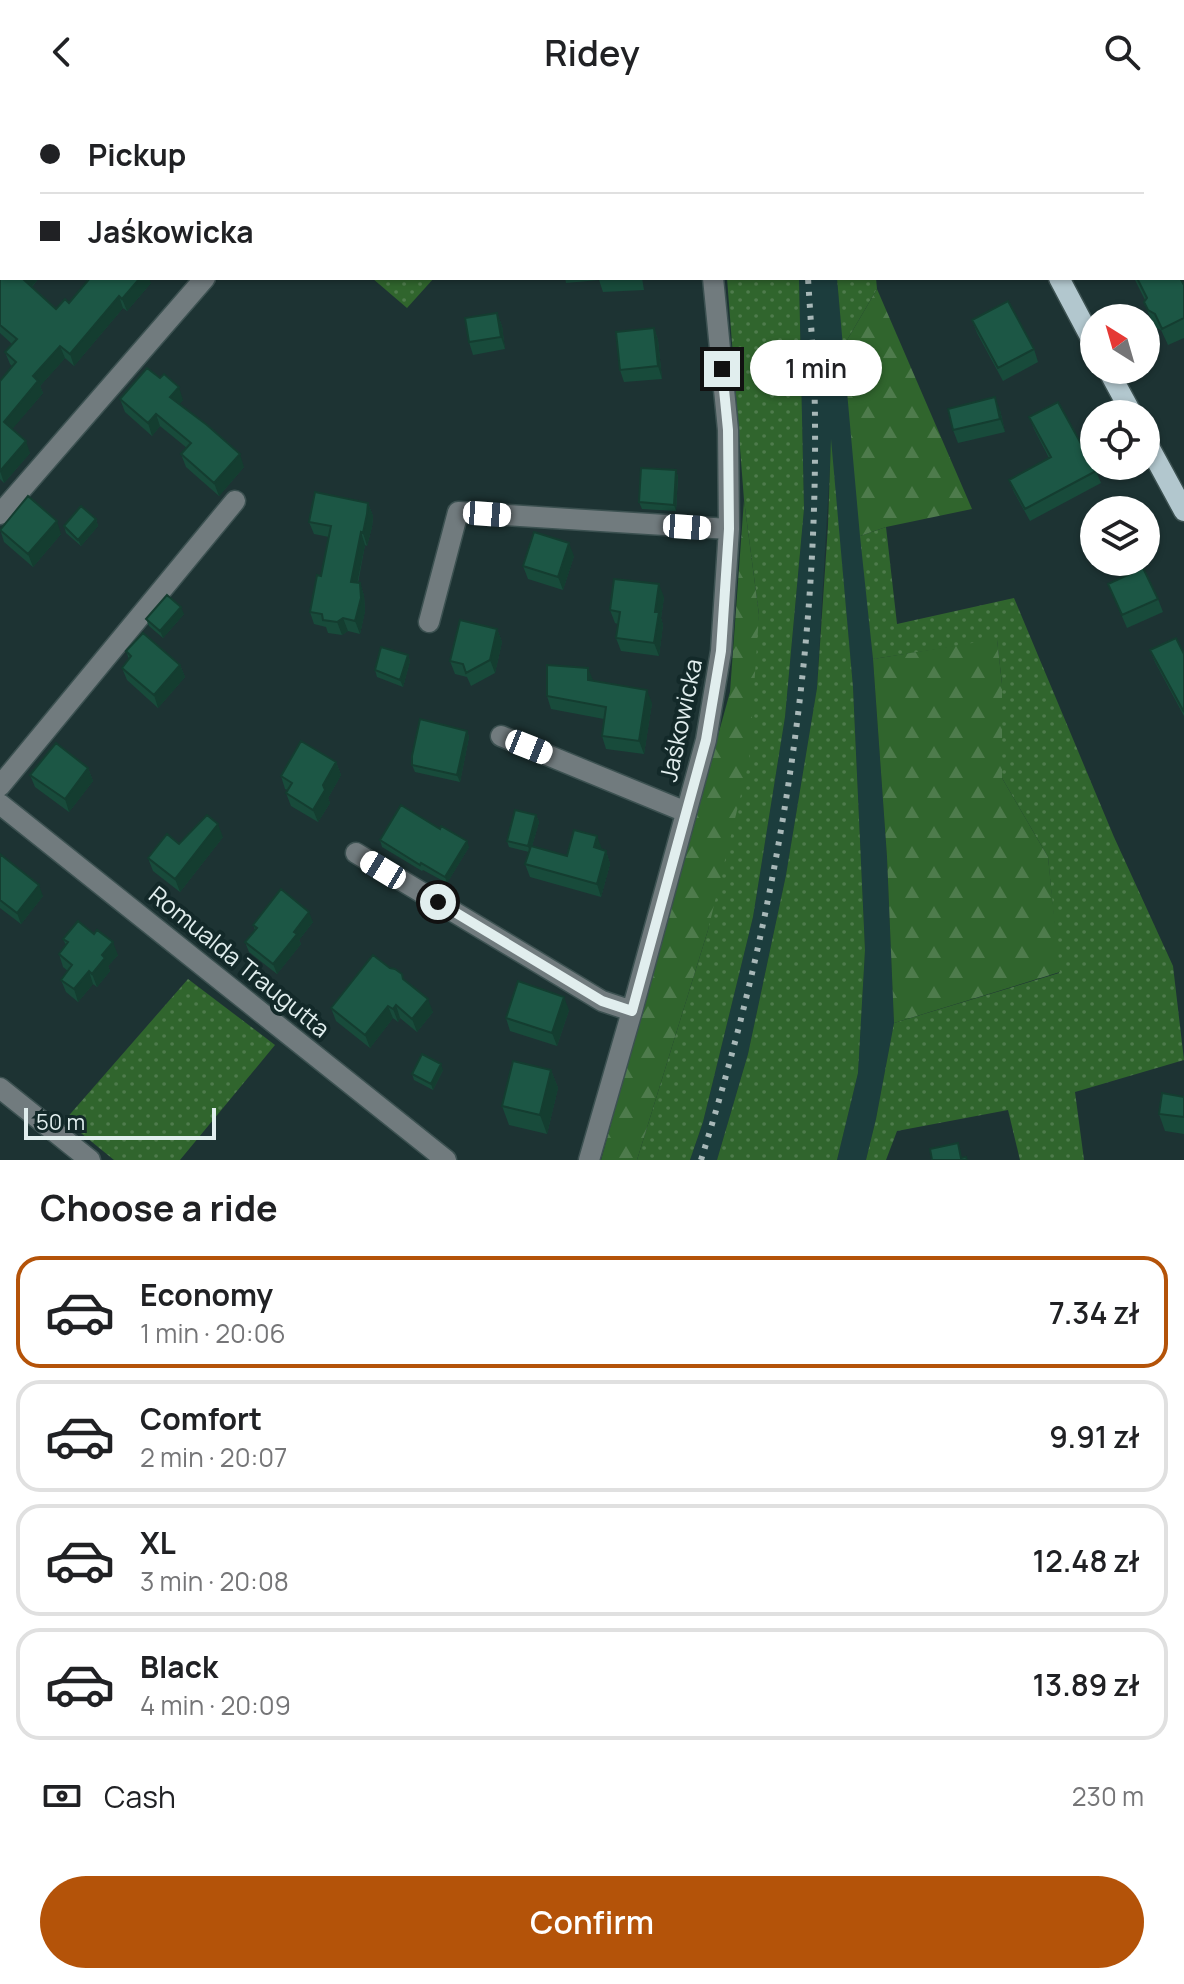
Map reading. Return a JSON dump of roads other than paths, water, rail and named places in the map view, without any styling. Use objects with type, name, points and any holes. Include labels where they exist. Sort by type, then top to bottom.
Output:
[{"type":"main road","points":[[1060,280],[1080,318]]},
{"type":"main road","points":[[1160,467],[1184,511]]},
{"type":"street","points":[[0,514],[203,280]]},
{"type":"street","name":"Jaśkowicka","points":[[589,1160],[706,740],[721,651],[729,529],[728,430],[713,280]]},
{"type":"street","points":[[0,786],[235,501]]},
{"type":"street","points":[[429,622],[458,512],[729,529]]},
{"type":"street","points":[[501,736],[686,812]]},
{"type":"street","name":"Romualda Traugutta","points":[[0,804],[446,1160]]},
{"type":"street","points":[[356,853],[602,1001],[632,1011]]},
{"type":"street","points":[[0,1088],[90,1160]]},
{"type":"railway","points":[[701,1160],[750,981],[770,889],[799,703],[814,517],[815,406],[808,280]]}]
